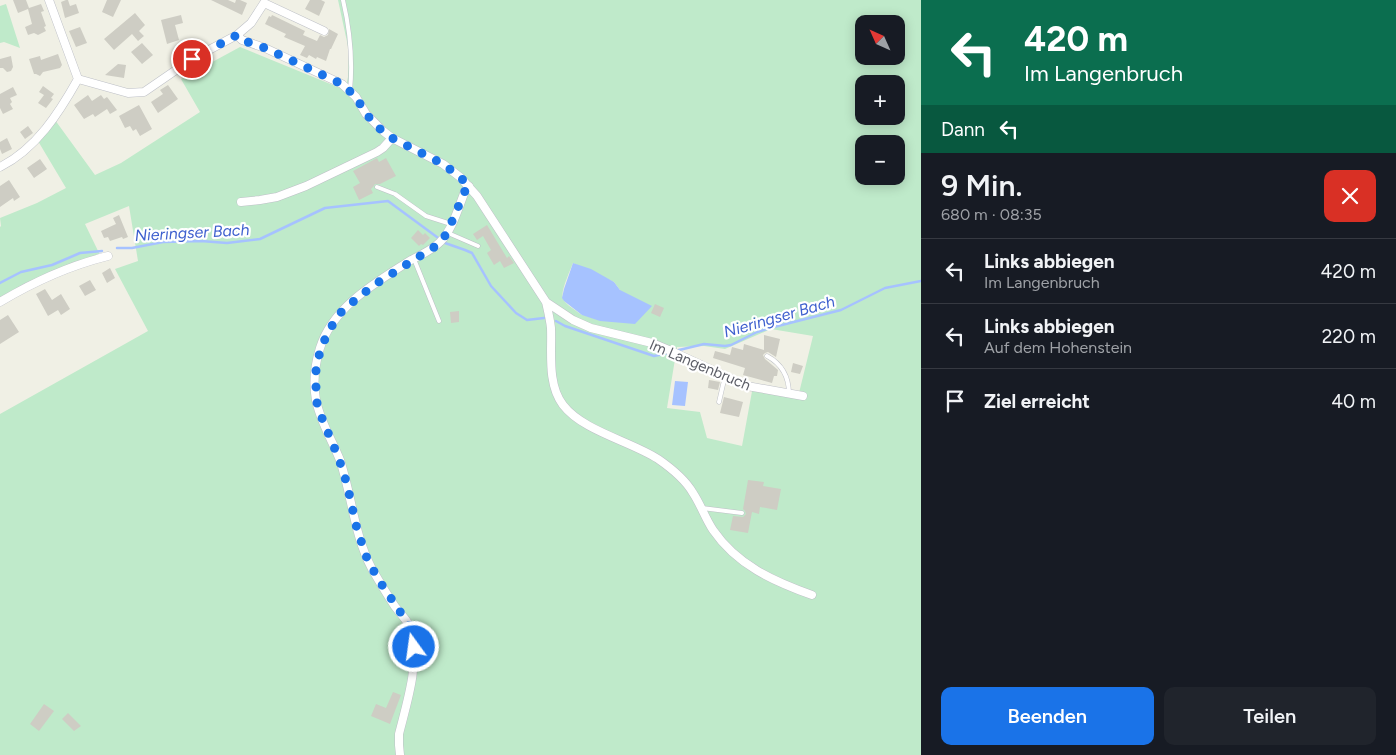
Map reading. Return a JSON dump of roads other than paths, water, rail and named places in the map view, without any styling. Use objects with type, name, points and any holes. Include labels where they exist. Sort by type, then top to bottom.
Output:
[{"type":"street","points":[[0,168],[12,161],[42,134],[68,98],[78,79],[49,0]]},
{"type":"street","points":[[78,79],[128,93],[144,92],[192,59],[237,35],[251,22],[263,1],[324,30]]},
{"type":"street","name":"Im Langenbruch","points":[[237,35],[242,40],[265,48],[342,84],[350,91],[374,123],[392,138],[443,164],[460,177],[477,196],[546,302],[550,316],[554,385],[562,404],[583,422],[658,459],[683,479],[723,543],[746,564],[760,574],[783,585],[812,595]]},
{"type":"street","points":[[241,202],[277,197],[306,186],[377,152],[392,138]]},
{"type":"street","points":[[400,755],[399,734],[413,669],[414,647],[412,633],[368,561],[356,525],[347,484],[339,459],[319,411],[315,386],[316,369],[321,347],[336,318],[344,309],[374,285],[443,238],[469,186]]},
{"type":"street","points":[[0,302],[34,283],[72,266],[108,256]]},
{"type":"street","name":"Im Langenbruch","points":[[546,302],[574,320],[591,328],[671,351],[747,386],[803,396]]},
{"type":"lane","points":[[342,0],[346,13],[352,55],[350,91]]},
{"type":"lane","points":[[377,187],[396,194],[426,216],[451,224]]},
{"type":"lane","points":[[443,238],[478,246]]},
{"type":"lane","points":[[414,259],[439,321]]},
{"type":"lane","points":[[767,356],[778,363],[785,372],[789,394]]},
{"type":"lane","points":[[720,402],[726,376]]},
{"type":"lane","points":[[701,508],[742,513]]},
{"type":"water","points":[[573,263],[591,269],[614,282],[620,290],[652,306],[635,324],[600,321],[582,315],[562,298]]},
{"type":"water","points":[[675,381],[688,382],[685,406],[672,405]]},
{"type":"waterway","name":"Nieringser Bach","points":[[117,248],[132,248],[163,242],[201,241],[227,243],[260,239],[325,208],[388,201],[445,243],[472,253],[491,286],[516,313],[527,320],[544,318]]},
{"type":"waterway","name":"Nieringser Bach","points":[[0,283],[21,272],[52,265],[80,253],[102,251]]},
{"type":"waterway","name":"Nieringser Bach","points":[[675,351],[704,344],[731,345],[757,332],[841,310],[885,288],[921,281]]},
{"type":"waterway","name":"Nieringser Bach","points":[[556,321],[565,326],[654,356],[668,353]]}]
